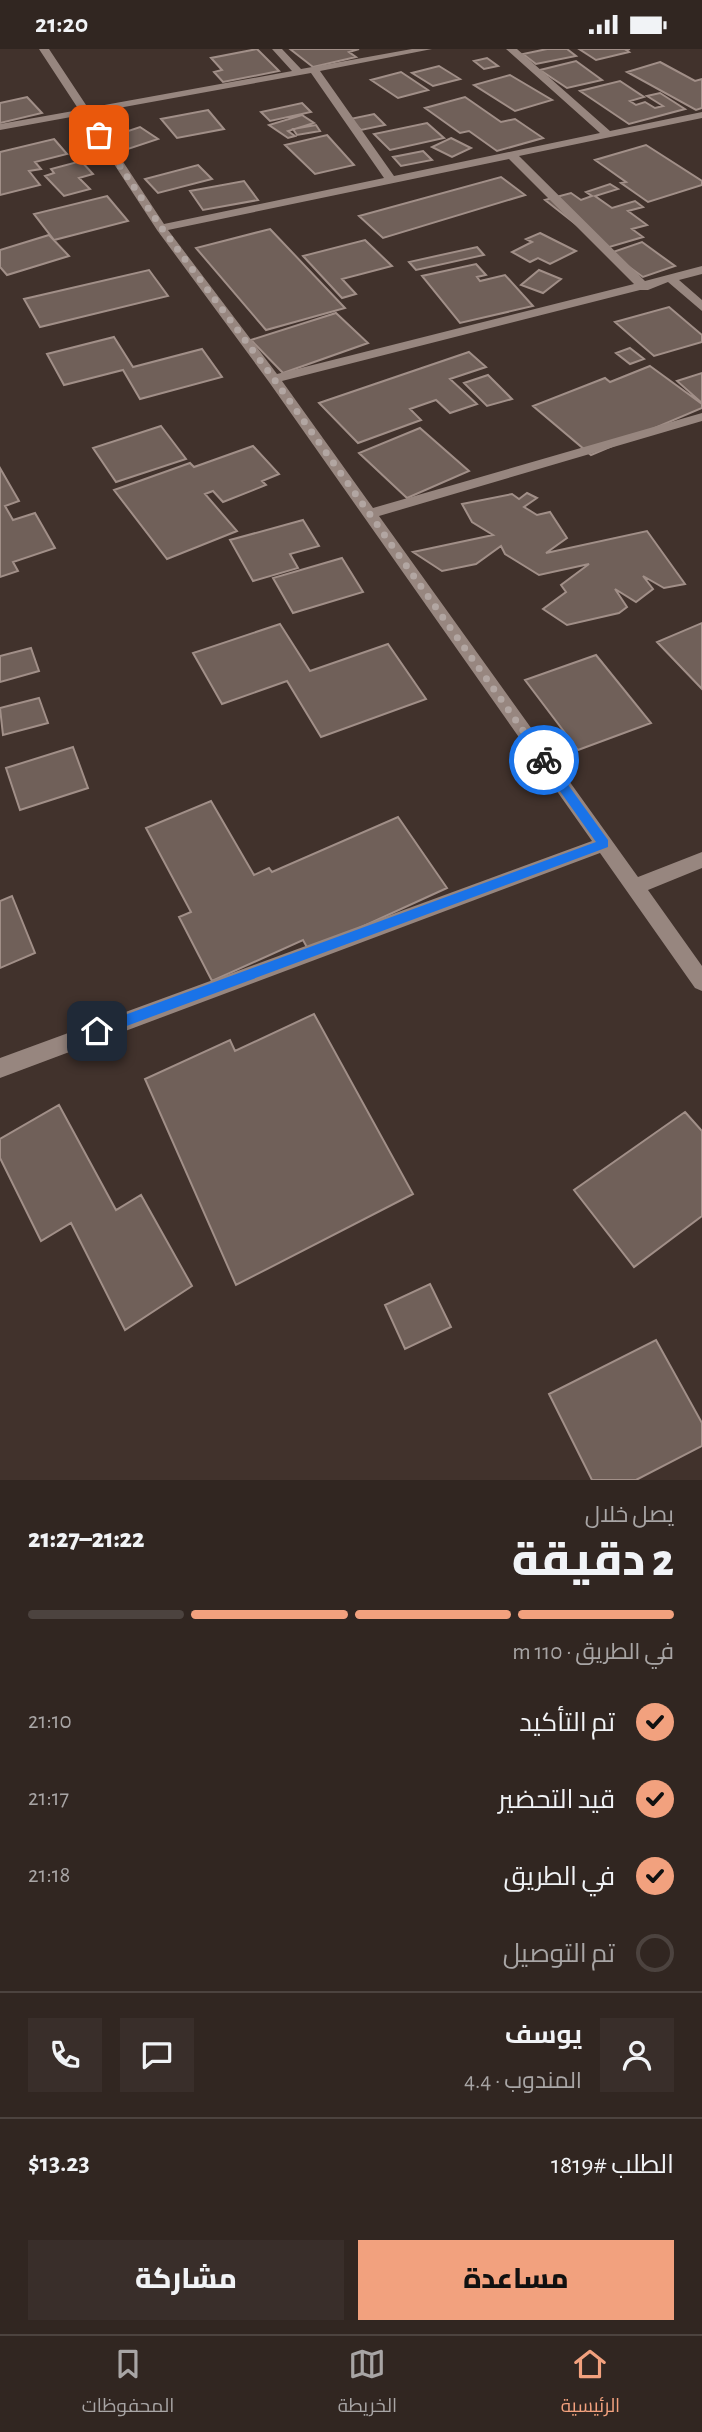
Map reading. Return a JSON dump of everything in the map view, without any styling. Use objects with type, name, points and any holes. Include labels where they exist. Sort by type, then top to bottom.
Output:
[{"type":"street","points":[[44,49],[161,227],[274,379],[702,982]]},
{"type":"street","points":[[277,49],[298,72]]},
{"type":"street","points":[[0,127],[427,49]]},
{"type":"street","points":[[511,49],[608,135]]},
{"type":"street","points":[[314,70],[391,180]]},
{"type":"street","points":[[161,227],[702,115]]},
{"type":"street","points":[[511,155],[644,286]]},
{"type":"street","points":[[274,379],[702,270]]},
{"type":"street","points":[[670,278],[702,307]]},
{"type":"street","points":[[368,514],[702,417]]},
{"type":"street","points":[[0,1068],[604,844]]},
{"type":"street","points":[[635,887],[702,860]]},
{"type":"building","points":[[257,49],[279,71],[223,82],[214,72],[222,70],[211,58]]},
{"type":"building","points":[[290,49],[359,49],[349,52],[356,57],[313,67]]},
{"type":"building","points":[[547,49],[567,49],[576,56],[536,64],[523,54]]},
{"type":"building","points":[[579,49],[630,49],[626,50],[629,52],[596,60]]},
{"type":"building","points":[[487,58],[498,66],[484,69],[474,61]]},
{"type":"building","points":[[576,61],[602,80],[567,88],[540,70]]},
{"type":"building","points":[[660,62],[695,81],[702,79],[702,108],[696,110],[627,72]]},
{"type":"building","points":[[439,66],[460,79],[433,86],[412,73]]},
{"type":"building","points":[[401,72],[428,90],[398,98],[371,80]]},
{"type":"building","points":[[510,75],[552,100],[515,111],[474,85]]},
{"type":"building","points":[[620,81],[644,97],[630,101],[636,105],[645,102],[655,108],[663,106],[647,96],[660,93],[685,109],[629,124],[580,91]]},
{"type":"building","points":[[27,97],[42,113],[0,123],[0,103]]},
{"type":"building","points":[[465,97],[501,122],[515,119],[543,138],[497,151],[469,131],[460,133],[425,108]]},
{"type":"building","points":[[302,103],[311,112],[270,121],[261,112]]},
{"type":"building","points":[[208,110],[224,129],[177,138],[161,119]]},
{"type":"building","points":[[374,114],[385,125],[361,130],[350,119]]},
{"type":"building","points":[[302,115],[314,123],[288,131],[295,136],[288,138],[269,125]]},
{"type":"building","points":[[427,123],[444,138],[390,150],[374,134]]},
{"type":"building","points":[[316,125],[320,131],[297,135],[293,129]]},
{"type":"building","points":[[140,127],[158,139],[128,149],[110,137]]},
{"type":"building","points":[[327,135],[354,165],[315,174],[285,145]]},
{"type":"building","points":[[451,138],[471,148],[452,157],[432,147]]},
{"type":"building","points":[[54,139],[67,154],[35,162],[41,169],[29,171],[40,185],[0,195],[0,152]]},
{"type":"building","points":[[646,145],[702,181],[702,185],[648,202],[595,160]]},
{"type":"building","points":[[423,151],[432,160],[401,166],[393,157]]},
{"type":"building","points":[[81,161],[93,174],[79,178],[90,189],[64,196],[45,176],[54,173],[51,169]]},
{"type":"building","points":[[198,165],[212,179],[158,193],[145,179]]},
{"type":"building","points":[[501,177],[525,195],[383,238],[359,216]]},
{"type":"building","points":[[244,181],[258,200],[203,210],[190,191]]},
{"type":"building","points":[[610,184],[618,189],[595,196],[612,208],[635,201],[643,207],[628,211],[647,225],[632,229],[643,237],[606,248],[545,200],[571,193],[581,200],[592,196],[586,192]]},
{"type":"building","points":[[107,196],[128,221],[54,240],[34,214]]},
{"type":"building","points":[[270,229],[345,308],[266,330],[196,248]]},
{"type":"building","points":[[540,233],[576,251],[550,264],[538,258],[530,262],[512,252],[532,242],[526,239]]},
{"type":"building","points":[[49,235],[69,256],[7,275],[0,267],[0,250]]},
{"type":"building","points":[[365,240],[392,266],[342,279],[356,294],[342,298],[303,256]]},
{"type":"building","points":[[642,242],[675,266],[643,277],[610,253]]},
{"type":"building","points":[[477,247],[484,255],[416,270],[409,262]]},
{"type":"building","points":[[476,264],[486,275],[477,277],[480,281],[505,275],[533,306],[460,323],[422,276]]},
{"type":"building","points":[[149,270],[168,296],[40,327],[24,299]]},
{"type":"building","points":[[539,270],[561,279],[543,293],[521,285]]},
{"type":"building","points":[[669,307],[702,335],[702,342],[654,356],[615,322]]},
{"type":"building","points":[[336,313],[368,343],[283,373],[251,340]]},
{"type":"building","points":[[114,337],[133,367],[202,349],[222,377],[140,399],[123,370],[64,385],[47,354]]},
{"type":"building","points":[[630,348],[644,359],[630,364],[616,353]]},
{"type":"building","points":[[469,352],[486,367],[450,379],[477,404],[450,413],[436,400],[410,409],[421,420],[358,443],[319,403]]},
{"type":"building","points":[[650,366],[702,404],[702,408],[591,455],[533,406],[605,378],[610,382]]},
{"type":"building","points":[[702,373],[702,403],[677,381]]},
{"type":"building","points":[[488,375],[512,399],[487,406],[464,383]]},
{"type":"building","points":[[161,426],[186,459],[116,482],[93,448]]},
{"type":"building","points":[[420,428],[469,471],[407,498],[359,453]]},
{"type":"building","points":[[253,446],[279,474],[262,481],[266,485],[223,502],[213,491],[205,494],[237,531],[167,559],[114,490],[190,463],[194,467]]},
{"type":"building","points":[[0,468],[19,501],[5,506],[13,520],[35,513],[55,548],[13,562],[18,571],[0,577]]},
{"type":"building","points":[[527,493],[537,498],[524,507],[537,515],[550,512],[567,538],[546,553],[647,531],[685,584],[664,588],[643,576],[653,589],[636,602],[615,589],[627,607],[619,613],[567,625],[543,609],[566,592],[561,585],[589,564],[539,575],[505,554],[501,546],[476,564],[442,571],[413,552],[493,535],[472,522],[462,504],[512,494],[519,499]]},
{"type":"building","points":[[303,520],[319,546],[290,554],[298,568],[253,581],[230,540]]},
{"type":"building","points":[[342,558],[363,592],[293,613],[273,578]]},
{"type":"building","points":[[702,623],[702,689],[657,642]]},
{"type":"building","points":[[280,624],[310,671],[388,644],[426,699],[321,737],[287,681],[222,704],[193,653]]},
{"type":"building","points":[[31,648],[39,671],[0,682],[0,656]]},
{"type":"building","points":[[596,655],[651,723],[578,750],[525,680]]},
{"type":"building","points":[[39,698],[48,723],[3,735],[0,708]]},
{"type":"building","points":[[73,747],[88,788],[20,810],[6,768]]},
{"type":"building","points":[[211,801],[254,875],[269,868],[272,872],[398,817],[447,888],[309,951],[303,940],[212,981],[179,917],[191,912],[146,828]]},
{"type":"building","points":[[12,896],[35,953],[0,968],[0,901]]},
{"type":"building","points":[[314,1014],[413,1194],[236,1285],[145,1079],[230,1040],[235,1051]]},
{"type":"building","points":[[59,1105],[116,1210],[141,1195],[192,1286],[125,1330],[71,1223],[41,1241],[0,1158],[0,1139]]},
{"type":"building","points":[[685,1112],[702,1131],[702,1216],[634,1267],[574,1190]]},
{"type":"building","points":[[430,1284],[451,1327],[405,1349],[385,1305]]},
{"type":"building","points":[[656,1340],[702,1423],[702,1446],[636,1480],[592,1480],[549,1394]]},
{"type":"way so far","points":[[99,135],[161,227],[274,379],[544,760]]},
{"type":"route","points":[[97,1031],[604,844],[544,760]]}]
